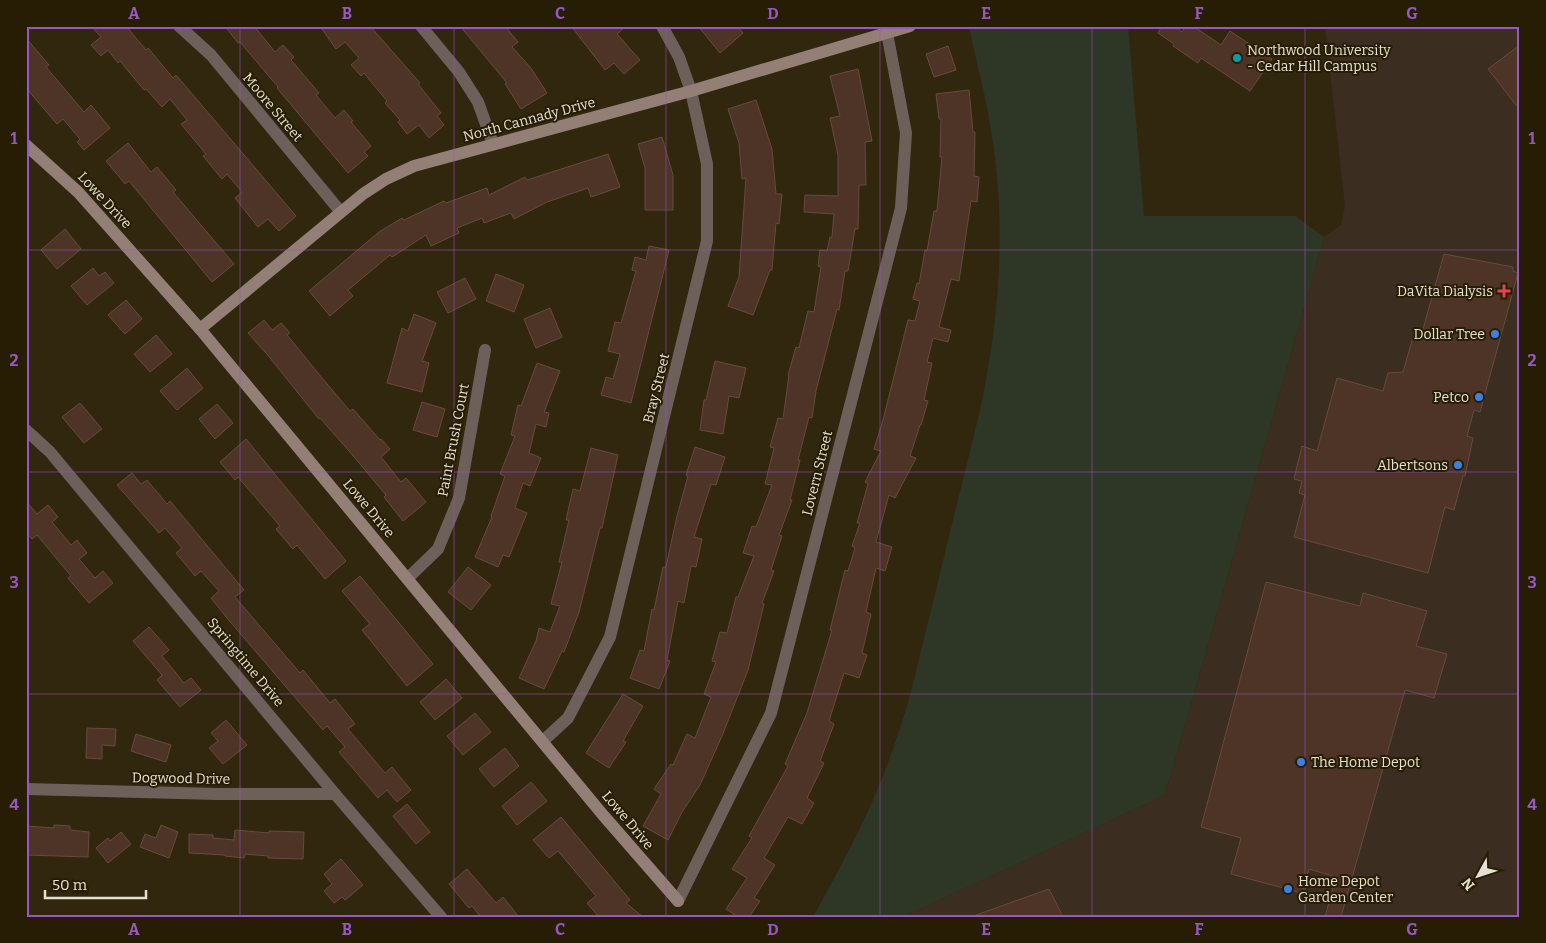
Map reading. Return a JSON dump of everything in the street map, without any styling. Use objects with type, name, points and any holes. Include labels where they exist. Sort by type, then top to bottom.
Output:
[{"type":"street","name":"Moore Street","points":[[179,26],[211,55],[340,211]]},
{"type":"street","points":[[421,26],[459,72],[478,102],[493,144]]},
{"type":"street","name":"Bray Street","points":[[543,740],[568,718],[610,637],[707,241],[707,164],[691,91],[679,57],[662,26]]},
{"type":"street","name":"North Cannady Drive","points":[[200,329],[273,270],[340,211],[386,179],[414,166],[691,91],[885,30],[910,26]]},
{"type":"street","name":"Lovern Street","points":[[678,901],[771,713],[900,208],[906,133],[885,30]]},
{"type":"street","name":"Lowe Drive","points":[[26,145],[78,192],[200,329],[603,814],[678,901]]},
{"type":"street","name":"Paint Brush Court","points":[[408,578],[438,549],[459,498],[484,350]]},
{"type":"street","name":"Springtime Drive","points":[[26,430],[50,452],[440,917]]},
{"type":"street","name":"Dogwood Drive","points":[[26,789],[217,794],[335,794]]},
{"type":"shaded area","points":[[1325,26],[1520,26],[1520,917],[903,917],[1165,795],[1324,237],[1341,225],[1345,206]]},
{"type":"green space","points":[[969,26],[1128,26],[1144,216],[1295,216],[1324,237],[1165,795],[903,917],[813,917],[868,812],[887,766],[904,716],[981,406],[988,370],[997,299],[1000,227],[995,155],[987,107]]},
{"type":"building","points":[[91,26],[126,26],[146,50],[148,48],[173,78],[176,75],[296,216],[279,231],[268,219],[258,227],[235,198],[242,192],[227,174],[222,179],[203,156],[206,154],[181,124],[187,120],[170,99],[162,107],[146,89],[144,90],[120,61],[118,63],[108,50],[101,56],[91,45],[101,37]]},
{"type":"building","points":[[225,26],[254,26],[275,52],[283,45],[294,57],[291,60],[319,93],[316,95],[335,118],[344,110],[353,121],[351,122],[371,146],[364,152],[368,156],[348,173],[278,87]]},
{"type":"building","points":[[320,26],[370,26],[420,83],[418,84],[441,113],[437,116],[444,125],[429,138],[419,125],[407,134],[398,122],[400,120],[385,103],[387,101],[364,73],[361,76],[351,65],[359,58],[345,42],[336,49]]},
{"type":"building","points":[[460,26],[505,26],[518,42],[512,47],[531,68],[547,93],[521,109],[505,84],[507,83]]},
{"type":"building","points":[[571,26],[626,26],[617,34],[640,60],[624,74],[614,63],[605,70]]},
{"type":"building","points":[[698,26],[737,26],[743,33],[720,53]]},
{"type":"building","name":"Northwood University - Cedar Hill Campus","points":[[1162,26],[1174,26],[1182,32],[1186,26],[1193,26],[1221,45],[1230,31],[1272,59],[1250,91],[1201,58],[1198,63],[1173,46],[1174,44],[1158,33]]},
{"type":"building","points":[[26,38],[49,65],[46,67],[84,112],[91,105],[110,128],[84,150],[77,142],[80,139],[63,119],[57,124],[26,88]]},
{"type":"building","points":[[1520,45],[1520,110],[1488,69]]},
{"type":"building","points":[[948,46],[956,70],[934,77],[926,54]]},
{"type":"building","points":[[858,69],[872,141],[865,142],[866,185],[859,185],[858,229],[855,229],[848,271],[845,271],[839,310],[837,309],[816,391],[812,418],[809,417],[798,460],[800,460],[790,500],[792,500],[779,535],[782,536],[771,570],[774,571],[762,603],[764,604],[748,670],[700,785],[682,812],[668,840],[643,826],[661,794],[654,789],[671,764],[673,765],[687,734],[695,738],[711,697],[704,694],[716,662],[712,661],[720,632],[727,633],[736,597],[738,597],[754,556],[743,553],[752,526],[756,527],[772,485],[765,484],[774,448],[770,447],[778,418],[783,419],[788,375],[796,347],[799,348],[808,311],[814,312],[821,267],[818,266],[820,250],[827,251],[830,237],[832,237],[834,214],[804,212],[805,195],[838,196],[838,155],[830,118],[840,116],[830,76]]},
{"type":"building","points":[[969,90],[973,132],[975,132],[974,176],[979,177],[977,202],[971,201],[959,281],[951,279],[939,327],[951,330],[948,342],[933,338],[927,362],[932,363],[924,400],[928,401],[910,456],[916,458],[895,498],[889,495],[876,542],[892,547],[885,571],[876,568],[866,612],[871,614],[862,653],[867,655],[859,678],[844,673],[829,721],[834,724],[820,761],[824,763],[807,798],[814,803],[802,824],[788,817],[764,858],[775,865],[754,898],[760,901],[749,917],[738,917],[726,909],[747,878],[732,869],[752,838],[749,836],[788,766],[785,764],[807,713],[832,630],[830,630],[845,570],[848,571],[855,548],[852,546],[860,523],[857,523],[868,484],[865,482],[881,451],[874,449],[908,320],[915,321],[920,301],[913,299],[917,283],[919,284],[925,250],[927,251],[934,211],[937,211],[942,157],[940,157],[941,119],[939,119],[936,94]]},
{"type":"building","points":[[756,100],[772,149],[776,194],[782,194],[779,224],[776,223],[772,270],[770,270],[753,315],[728,306],[739,277],[746,178],[742,179],[739,143],[728,109]]},
{"type":"building","points":[[662,137],[673,175],[673,210],[645,210],[645,168],[638,144]]},
{"type":"building","points":[[128,143],[151,172],[157,167],[176,190],[173,192],[234,264],[212,282],[129,181],[125,184],[106,161]]},
{"type":"building","points":[[608,154],[620,187],[591,197],[588,188],[547,202],[514,219],[511,213],[484,223],[482,218],[457,228],[459,233],[431,246],[426,235],[392,257],[390,255],[348,290],[353,296],[330,316],[309,291],[379,232],[402,218],[404,220],[444,201],[446,203],[487,188],[489,195],[525,177],[527,180]]},
{"type":"building","points":[[65,229],[81,249],[57,269],[41,250]]},
{"type":"building","points":[[649,246],[669,250],[631,403],[601,395],[606,377],[613,379],[620,354],[608,351],[615,322],[621,323],[636,271],[632,270],[635,257],[646,260]]},
{"type":"building","points":[[1444,254],[1513,267],[1513,271],[1518,273],[1480,412],[1474,410],[1467,436],[1473,438],[1465,476],[1463,476],[1454,510],[1445,507],[1428,573],[1294,537],[1305,495],[1299,493],[1302,481],[1294,479],[1302,446],[1317,451],[1337,378],[1383,391],[1388,373],[1403,372],[1413,337],[1420,340]]},
{"type":"building","points":[[93,268],[99,276],[105,272],[114,283],[87,305],[71,286]]},
{"type":"building","points":[[496,274],[524,285],[514,312],[486,301]]},
{"type":"building","points":[[465,278],[476,299],[448,313],[437,292]]},
{"type":"building","points":[[126,300],[142,319],[125,334],[108,315]]},
{"type":"building","points":[[550,308],[562,337],[536,348],[524,319]]},
{"type":"building","points":[[414,314],[436,323],[422,361],[429,363],[422,392],[387,383],[402,328],[408,331]]},
{"type":"building","points":[[264,320],[272,330],[281,323],[290,333],[287,335],[350,411],[353,409],[390,449],[381,457],[401,482],[406,478],[426,502],[403,521],[384,497],[386,495],[319,419],[248,333]]},
{"type":"building","points":[[156,335],[172,354],[150,372],[134,354]]},
{"type":"building","points":[[715,361],[746,368],[739,398],[729,396],[723,434],[700,430],[704,400],[706,400]]},
{"type":"building","points":[[537,363],[560,371],[544,412],[549,413],[546,427],[536,424],[529,453],[541,458],[530,486],[523,483],[515,508],[527,513],[509,557],[503,555],[498,567],[475,557],[492,517],[505,476],[500,474],[515,436],[511,435],[518,405],[521,406]]},
{"type":"building","points":[[187,368],[203,388],[177,410],[160,391]]},
{"type":"building","points":[[422,402],[445,409],[437,437],[413,430]]},
{"type":"building","points":[[80,403],[102,429],[84,443],[62,417]]},
{"type":"building","points":[[217,404],[233,423],[215,439],[199,419]]},
{"type":"building","points":[[246,439],[346,561],[325,579],[297,545],[293,549],[276,529],[280,526],[238,477],[235,480],[220,462]]},
{"type":"building","points":[[695,447],[725,457],[716,485],[711,484],[694,537],[702,539],[696,567],[691,566],[684,603],[678,601],[667,660],[670,661],[659,689],[630,678],[640,650],[644,651],[652,609],[654,610],[663,567],[666,567],[688,476],[686,475]]},
{"type":"building","points":[[591,448],[618,455],[602,528],[600,528],[579,612],[564,652],[562,651],[544,689],[519,678],[536,641],[539,628],[550,632],[560,606],[551,604],[562,562],[559,562],[569,520],[566,520],[573,489],[580,491]]},
{"type":"building","points":[[132,473],[141,484],[147,480],[167,504],[170,501],[244,590],[235,597],[300,673],[303,670],[330,703],[335,699],[355,724],[348,729],[385,773],[392,767],[411,790],[397,802],[387,790],[378,798],[339,752],[345,747],[327,726],[323,730],[211,598],[219,591],[201,571],[195,576],[176,553],[182,548],[165,528],[159,533],[117,485]]},
{"type":"building","points":[[26,501],[37,514],[48,505],[58,517],[52,522],[71,545],[77,540],[87,553],[79,559],[95,578],[103,571],[113,583],[89,603],[68,578],[71,576],[37,535],[32,539],[26,532]]},
{"type":"building","points":[[468,567],[491,585],[471,610],[448,592]]},
{"type":"building","points":[[360,576],[433,664],[407,686],[362,630],[370,624],[342,591]]},
{"type":"building","name":"The Home Depot","points":[[1266,582],[1360,606],[1363,593],[1427,611],[1416,646],[1447,654],[1434,698],[1405,690],[1341,917],[1325,917],[1336,877],[1309,869],[1302,893],[1231,874],[1241,838],[1201,827]]},
{"type":"building","points":[[149,627],[169,650],[162,656],[184,683],[191,678],[201,690],[180,707],[157,680],[162,675],[133,641]]},
{"type":"building","points":[[446,679],[462,698],[435,720],[420,702]]},
{"type":"building","points":[[623,694],[643,706],[623,741],[626,742],[609,768],[586,753]]},
{"type":"building","points":[[475,713],[491,732],[463,755],[447,736]]},
{"type":"building","points":[[226,720],[247,745],[223,764],[209,748],[218,741],[211,733]]},
{"type":"building","points":[[87,728],[116,729],[115,746],[102,745],[102,759],[86,758]]},
{"type":"building","points":[[136,734],[171,745],[166,762],[131,751]]},
{"type":"building","points":[[505,748],[519,766],[494,787],[479,769]]},
{"type":"building","points":[[531,782],[547,801],[517,825],[502,806]]},
{"type":"building","points":[[407,804],[430,832],[416,844],[393,816]]},
{"type":"building","points":[[561,817],[630,900],[626,903],[643,917],[599,917],[587,903],[596,896],[558,851],[549,858],[533,840]]},
{"type":"building","points":[[54,825],[70,826],[70,830],[89,832],[88,857],[26,855],[26,826],[54,828]]},
{"type":"building","points":[[161,825],[178,832],[169,858],[140,847],[145,834],[156,838]]},
{"type":"building","points":[[235,830],[269,833],[269,831],[304,832],[303,859],[268,858],[268,856],[245,854],[244,858],[189,853],[189,834],[213,835],[213,838],[234,840]]},
{"type":"building","points":[[121,832],[131,844],[108,863],[96,848],[108,838],[110,841]]},
{"type":"building","points":[[341,859],[363,885],[345,900],[342,897],[334,903],[324,891],[332,884],[324,874]]},
{"type":"building","points":[[467,869],[496,903],[503,897],[519,917],[481,917],[472,906],[469,908],[449,884]]},
{"type":"building","points":[[1049,889],[1063,917],[976,917],[976,915]]},
{"type":"place","name":"Northwood University - Cedar Hill Campus","points":[[1237,58]]},
{"type":"place","name":"DaVita Dialysis","points":[[1504,291]]},
{"type":"place","name":"Dollar Tree","points":[[1495,334]]},
{"type":"place","name":"Petco","points":[[1479,397]]},
{"type":"place","name":"Albertsons","points":[[1458,465]]},
{"type":"place","name":"The Home Depot","points":[[1301,762]]},
{"type":"place","name":"Home Depot Garden Center","points":[[1288,889]]}]
